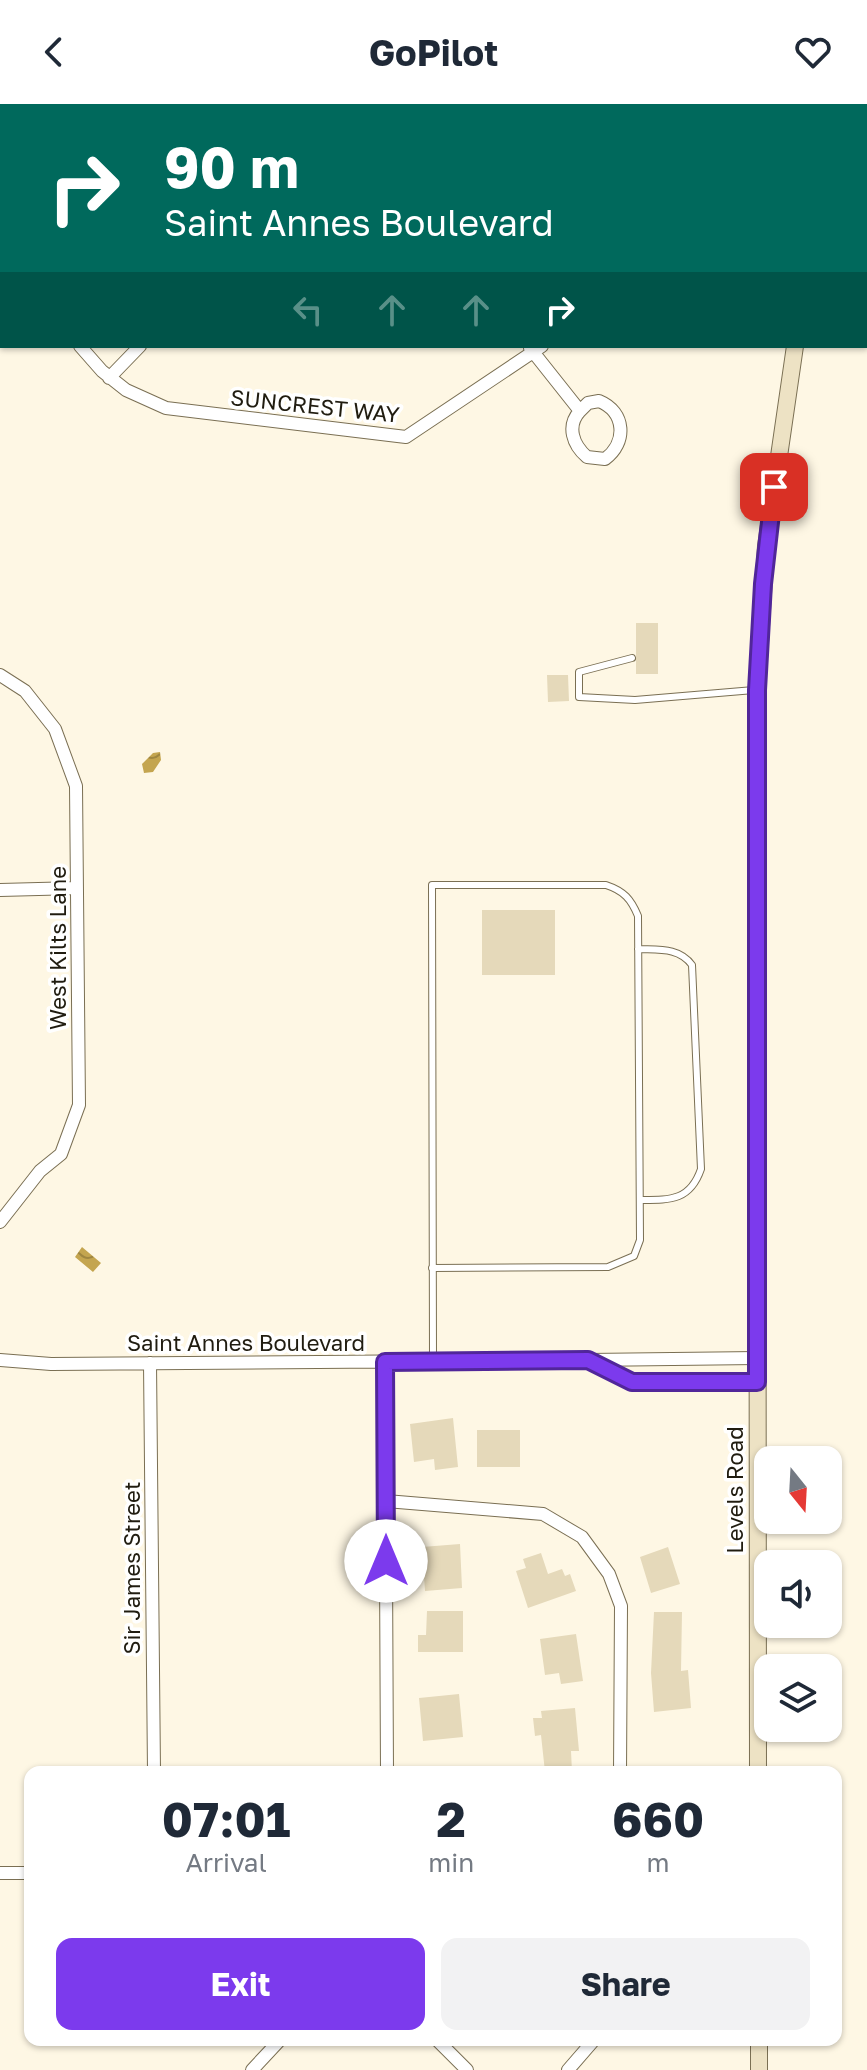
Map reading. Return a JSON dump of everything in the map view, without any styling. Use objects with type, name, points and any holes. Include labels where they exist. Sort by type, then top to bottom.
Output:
[{"type":"main road","name":"Levels Road","points":[[758,1766],[757,690],[766,546],[795,348]]},
{"type":"main road","points":[[759,2046],[759,2070]]},
{"type":"street","name":"SUNCREST WAY","points":[[82,348],[109,378],[139,398],[179,411],[406,437],[534,348]]},
{"type":"street","points":[[109,378],[138,348]]},
{"type":"street","points":[[534,348],[580,411]]},
{"type":"street","points":[[599,401],[616,414],[620,441],[605,459],[587,457],[575,443],[572,425],[580,411],[588,403],[599,401]]},
{"type":"street","name":"West Kilts Lane","points":[[0,675],[25,691],[55,729],[69,757],[76,786],[79,1105],[61,1154],[40,1171],[0,1222]]},
{"type":"street","points":[[0,890],[77,888]]},
{"type":"street","name":"Saint Annes Boulevard","points":[[0,1360],[51,1364],[757,1358]]},
{"type":"street","name":"Saint Annes Boulevard","points":[[588,1360],[632,1382],[757,1382]]},
{"type":"street","points":[[385,1362],[387,1766]]},
{"type":"street","name":"Sir James Street","points":[[150,1363],[154,1766]]},
{"type":"street","points":[[386,1501],[543,1514],[582,1537],[609,1574],[621,1606],[620,1766]]},
{"type":"street","points":[[0,1873],[24,1873]]},
{"type":"street","points":[[252,2070],[274,2046]]},
{"type":"street","points":[[443,2046],[467,2070]]},
{"type":"street","points":[[568,2070],[589,2046]]},
{"type":"lane","points":[[632,658],[579,672],[579,697],[635,700],[757,690]]},
{"type":"lane","points":[[432,1268],[608,1267],[623,1264],[634,1256],[640,1240],[638,916],[633,902],[621,890],[606,885],[432,885],[432,1268],[433,1361]]},
{"type":"lane","points":[[638,949],[674,951],[686,956],[692,965],[695,977],[701,1169],[696,1183],[685,1195],[673,1200],[640,1200]]},
{"type":"water","points":[[160,752],[161,760],[153,772],[144,773],[142,764],[153,753]]},
{"type":"water","points":[[82,1247],[101,1263],[93,1272],[75,1257]]},
{"type":"building","points":[[636,623],[658,623],[658,674],[636,674]]},
{"type":"building","points":[[547,675],[568,675],[569,701],[548,702]]},
{"type":"building","points":[[482,910],[555,910],[555,975],[482,975]]},
{"type":"building","points":[[453,1418],[458,1467],[435,1470],[434,1459],[414,1462],[410,1424]]},
{"type":"building","points":[[477,1430],[520,1430],[520,1467],[477,1467]]},
{"type":"building","points":[[460,1544],[462,1588],[425,1591],[422,1547]]},
{"type":"building","points":[[668,1547],[680,1584],[651,1593],[640,1557]]},
{"type":"building","points":[[541,1553],[548,1574],[562,1569],[565,1576],[570,1574],[576,1591],[528,1608],[516,1571],[526,1568],[523,1559]]},
{"type":"building","points":[[427,1611],[463,1611],[463,1652],[418,1652],[418,1635],[426,1635]]},
{"type":"building","points":[[654,1612],[682,1612],[681,1671],[688,1670],[691,1708],[654,1712],[651,1673]]},
{"type":"building","points":[[576,1634],[583,1681],[561,1684],[559,1673],[545,1675],[540,1639]]},
{"type":"building","points":[[459,1694],[463,1737],[423,1741],[419,1698]]},
{"type":"building","points":[[575,1708],[579,1751],[571,1751],[572,1766],[544,1766],[541,1735],[535,1736],[533,1718],[542,1718],[541,1711]]},
{"type":"route","points":[[386,1561],[385,1362],[588,1360],[632,1382],[757,1382],[757,690],[766,546],[774,487]]}]
